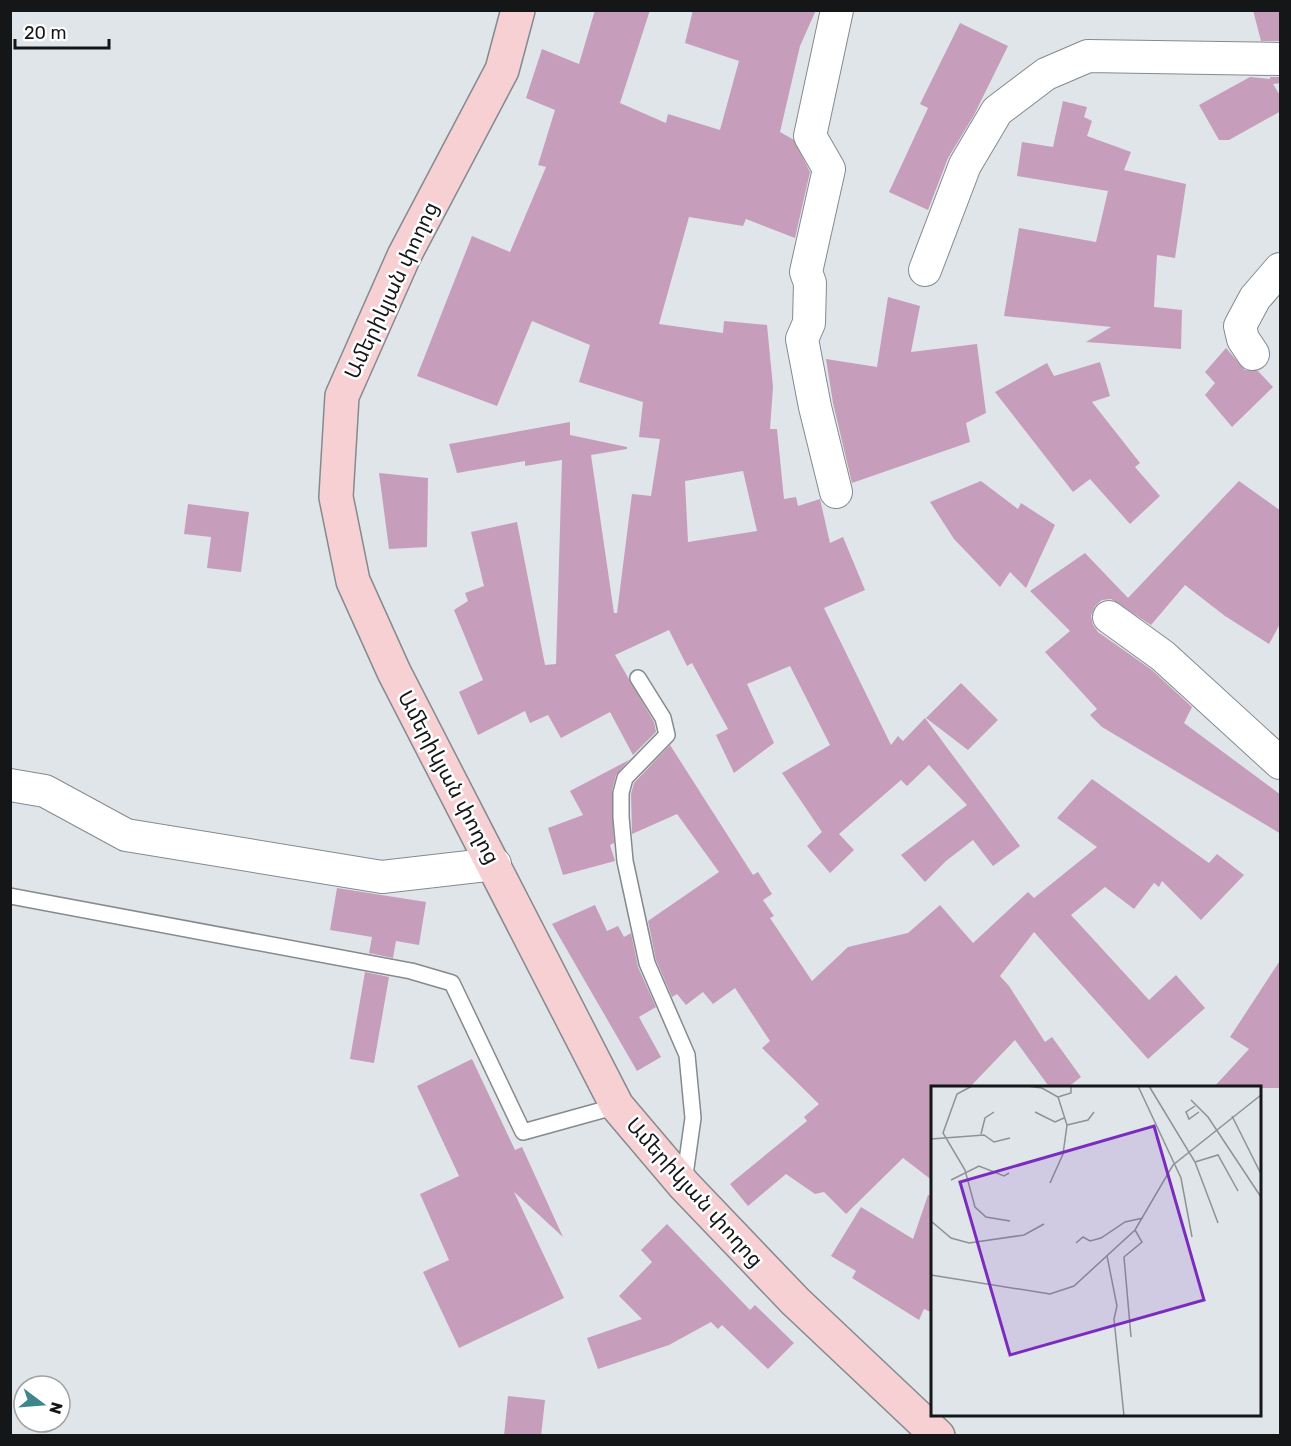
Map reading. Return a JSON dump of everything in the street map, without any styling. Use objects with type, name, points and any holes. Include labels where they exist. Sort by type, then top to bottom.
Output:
[{"type":"street","name":"Ամերիկյան փողոց","points":[[518,10],[502,70],[404,256],[342,396],[336,497],[353,581],[394,672],[495,864],[616,1106],[684,1185],[795,1301],[938,1436]]},
{"type":"street","points":[[836,492],[815,407],[802,339],[809,323],[810,283],[806,272],[829,169],[810,136],[837,10]]},
{"type":"street","points":[[925,270],[965,165],[997,111],[1046,74],[1088,56],[1281,59]]},
{"type":"street","points":[[1253,354],[1243,339],[1240,326],[1255,298],[1281,270]]},
{"type":"street","points":[[1109,617],[1163,656],[1281,763]]},
{"type":"street","points":[[10,785],[45,791],[126,835],[382,877],[495,864]]},
{"type":"lane","points":[[639,678],[663,718],[667,735],[625,778],[621,793],[625,861],[647,963],[687,1055],[693,1118],[684,1185]]},
{"type":"lane","points":[[10,896],[411,972],[452,983],[523,1132],[616,1106]]},
{"type":"building","points":[[595,10],[650,10],[620,103],[666,123],[668,114],[720,130],[739,61],[685,43],[693,10],[816,10],[800,46],[780,132],[794,140],[810,172],[795,238],[746,219],[743,226],[689,217],[659,324],[723,333],[724,321],[767,325],[773,387],[770,429],[777,429],[784,499],[796,497],[798,506],[820,499],[830,543],[843,537],[865,590],[824,608],[891,745],[898,736],[903,741],[925,718],[1020,846],[993,866],[973,840],[946,861],[925,882],[901,855],[967,805],[929,765],[907,786],[901,780],[839,834],[854,850],[830,873],[807,846],[822,832],[782,773],[830,745],[790,666],[747,684],[774,743],[734,773],[716,735],[728,729],[692,663],[687,666],[669,630],[615,655],[654,722],[656,732],[633,755],[610,712],[561,738],[548,715],[530,723],[525,711],[478,735],[459,692],[483,680],[454,610],[468,601],[465,593],[484,586],[471,532],[517,522],[545,665],[556,664],[562,460],[525,466],[525,461],[457,473],[449,444],[570,422],[570,435],[627,447],[627,449],[591,455],[614,613],[617,613],[632,494],[651,496],[660,439],[639,437],[643,402],[579,382],[590,345],[532,321],[497,406],[417,376],[472,236],[510,252],[546,167],[538,165],[555,110],[526,98],[542,49],[579,64]],"holes":[[[743,471],[757,531],[688,542],[685,481]]]},
{"type":"building","points":[[1253,10],[1281,10],[1281,41],[1261,41]]},
{"type":"building","points":[[960,23],[1008,46],[974,115],[948,158],[928,210],[889,192],[928,108],[920,104]]},
{"type":"building","points":[[1250,77],[1270,79],[1270,77],[1281,77],[1281,83],[1273,84],[1281,97],[1281,111],[1229,140],[1219,140],[1199,105]]},
{"type":"building","points":[[1063,101],[1087,107],[1084,117],[1092,121],[1087,136],[1131,152],[1124,170],[1186,184],[1175,258],[1157,255],[1154,307],[1182,310],[1181,349],[1086,342],[1111,327],[1004,316],[1019,228],[1096,242],[1108,191],[1017,176],[1022,142],[1053,147]]},
{"type":"building","points":[[888,297],[920,306],[911,352],[977,344],[986,413],[966,423],[970,442],[852,483],[833,403],[826,359],[877,367]]},
{"type":"building","points":[[1226,348],[1245,370],[1258,371],[1273,387],[1232,427],[1205,395],[1215,383],[1205,372]]},
{"type":"building","points":[[1100,362],[1110,396],[1092,402],[1140,463],[1135,467],[1160,496],[1130,524],[1090,479],[1073,492],[995,392],[1047,363],[1054,376]]},
{"type":"building","points":[[379,473],[428,478],[427,547],[389,549]]},
{"type":"building","points":[[981,481],[1018,509],[1021,503],[1055,525],[1026,588],[1010,572],[1000,587],[954,539],[930,502]]},
{"type":"building","points":[[1239,481],[1281,511],[1281,622],[1269,644],[1225,616],[1185,585],[1151,625],[1111,599],[1102,600],[1095,606],[1091,616],[1098,632],[1152,670],[1192,707],[1184,723],[1281,795],[1281,834],[1102,727],[1090,715],[1097,709],[1045,652],[1070,631],[1030,591],[1085,553],[1128,598]]},
{"type":"building","points":[[188,504],[249,512],[241,572],[207,568],[211,537],[184,534]]},
{"type":"building","points":[[961,683],[998,720],[968,750],[926,718]]},
{"type":"building","points":[[670,745],[753,875],[758,872],[772,894],[763,900],[774,916],[770,918],[812,981],[848,947],[908,933],[940,905],[973,943],[1028,892],[1034,898],[1097,847],[1057,818],[1092,779],[1209,863],[1217,854],[1244,875],[1201,920],[1162,881],[1159,887],[1154,883],[1134,909],[1105,887],[1071,915],[1149,1000],[1176,975],[1205,1008],[1148,1059],[1034,932],[1000,976],[1009,986],[1045,1042],[1052,1037],[1081,1077],[1070,1086],[1049,1086],[1015,1040],[971,1086],[931,1086],[931,1179],[903,1158],[846,1214],[824,1192],[815,1194],[786,1174],[748,1206],[730,1184],[807,1121],[804,1117],[819,1104],[762,1048],[770,1041],[735,988],[713,1004],[703,992],[686,1005],[677,994],[672,997],[656,960],[648,921],[719,872],[677,814],[632,834],[631,794],[634,783]]},
{"type":"building","points":[[629,760],[616,775],[612,791],[614,843],[610,845],[615,861],[563,875],[548,828],[583,815],[570,791]]},
{"type":"building","points":[[337,888],[426,902],[419,945],[396,941],[393,958],[369,953],[372,937],[330,930]]},
{"type":"building","points":[[595,905],[607,931],[618,926],[624,937],[631,933],[638,967],[656,1007],[639,1017],[661,1057],[637,1071],[552,924]]},
{"type":"building","points":[[1281,959],[1281,1088],[1215,1086],[1249,1049],[1230,1037]]},
{"type":"building","points":[[365,972],[389,977],[374,1063],[350,1059]]},
{"type":"building","points":[[472,1059],[515,1150],[522,1147],[563,1237],[514,1192],[564,1298],[459,1348],[423,1272],[449,1260],[420,1194],[459,1176],[417,1086]]},
{"type":"building","points":[[928,1195],[931,1196],[931,1312],[924,1309],[919,1320],[852,1278],[856,1271],[831,1256],[861,1207],[913,1239]]},
{"type":"building","points":[[667,1224],[750,1310],[755,1305],[794,1343],[768,1369],[722,1325],[718,1329],[711,1322],[669,1345],[598,1369],[587,1338],[642,1319],[619,1296],[652,1262],[641,1250]]},
{"type":"building","points":[[508,1396],[545,1400],[541,1436],[504,1436]]}]
